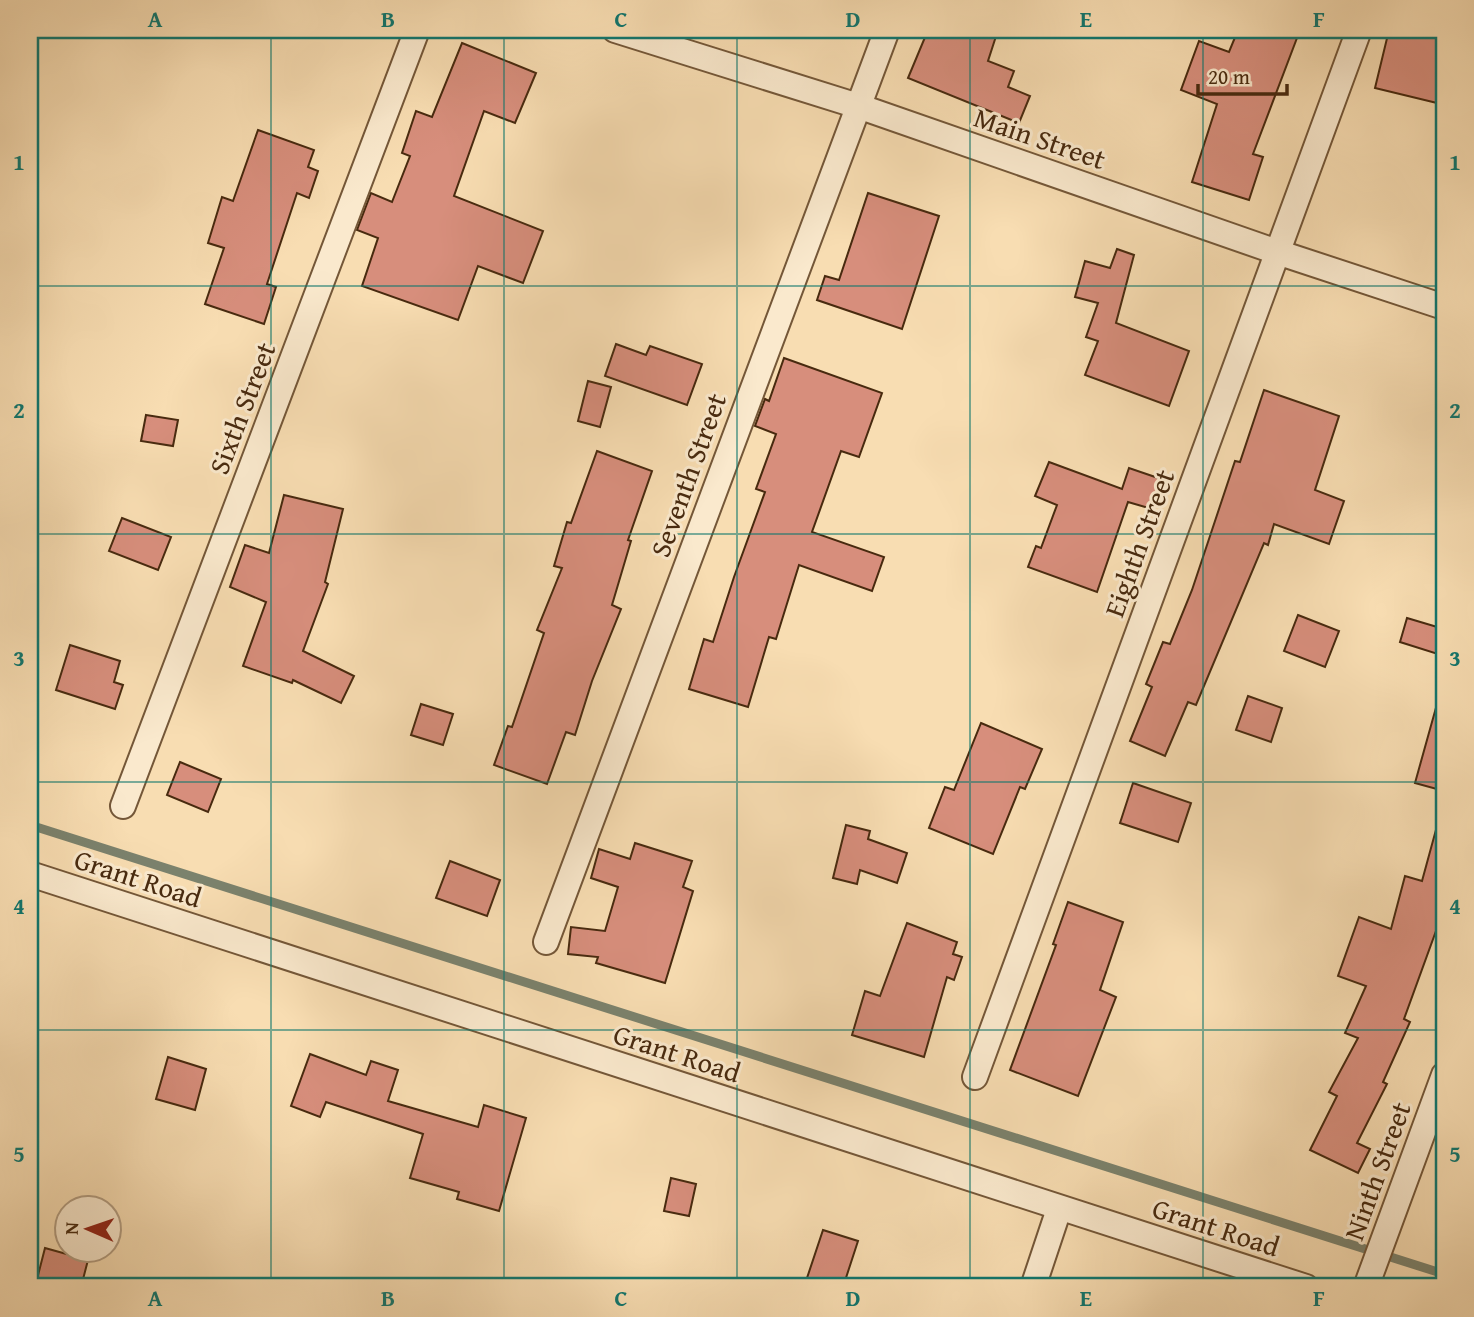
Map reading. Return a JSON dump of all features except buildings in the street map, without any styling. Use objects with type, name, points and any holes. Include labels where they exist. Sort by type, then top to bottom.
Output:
[{"type":"street","name":"Sixth Street","points":[[123,807],[416,30]]},
{"type":"street","name":"Main Street","points":[[615,30],[858,106],[1277,252],[1444,307]]},
{"type":"street","name":"Seventh Street","points":[[546,942],[887,30]]},
{"type":"street","name":"Eighth Street","points":[[975,1077],[1359,30]]},
{"type":"street","name":"Grant Road","points":[[30,874],[1307,1287]]},
{"type":"street","name":"Ninth Street","points":[[1366,1287],[1444,1075]]},
{"type":"street","points":[[1033,1287],[1059,1209]]},
{"type":"waterway","points":[[30,825],[1444,1274]]}]
